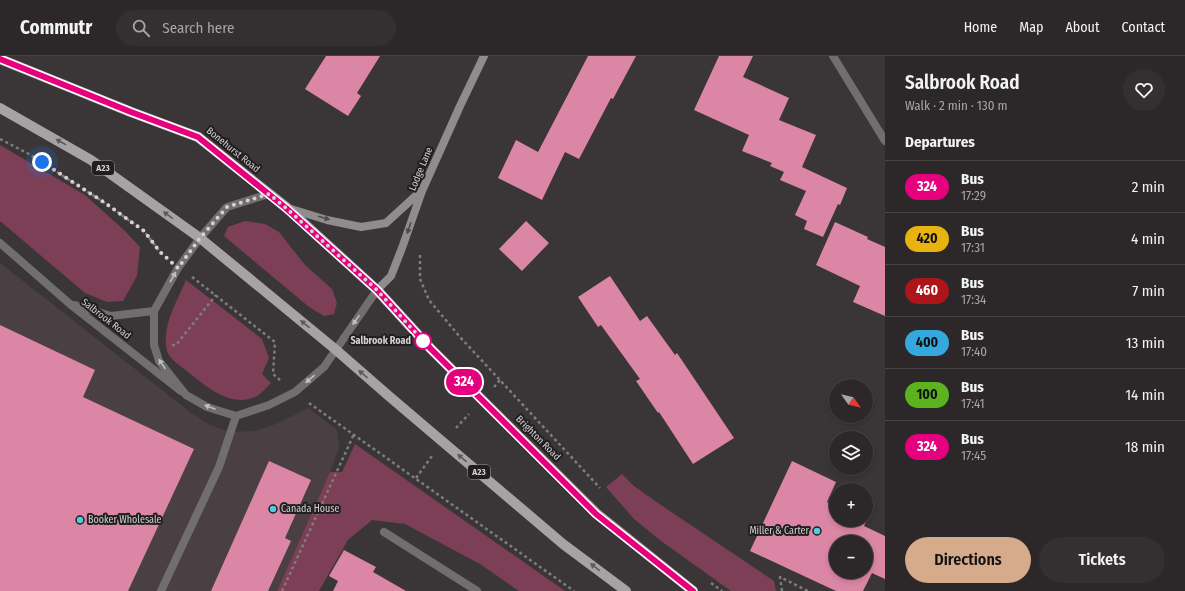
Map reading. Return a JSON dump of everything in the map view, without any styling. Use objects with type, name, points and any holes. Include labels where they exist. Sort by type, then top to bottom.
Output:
[{"type":"main road","name":"Bonehurst Road","points":[[0,59],[131,112],[198,137],[286,208],[377,290]]},
{"type":"main road","name":"A23","points":[[0,108],[91,160],[200,238],[335,349],[563,544],[626,591]]},
{"type":"main road","name":"Brighton Road","points":[[377,290],[431,349],[596,514],[693,591]]},
{"type":"street","name":"Lodge Lane","points":[[377,290],[391,276],[422,191],[484,56]]},
{"type":"street","points":[[833,56],[885,141]]},
{"type":"street","points":[[286,208],[327,220],[361,227],[386,223],[422,191]]},
{"type":"street","name":"Salbrook Road","points":[[186,395],[159,361],[154,345],[154,311],[178,268],[200,238],[227,207],[269,194]]},
{"type":"street","name":"Salbrook Road","points":[[0,243],[70,304],[186,395],[208,407],[236,416]]},
{"type":"street","points":[[161,591],[219,467],[236,416],[270,405],[295,392],[324,367],[377,290]]},
{"type":"street","name":"Salbrook Road","points":[[70,304],[111,316],[154,311]]},
{"type":"street","points":[[384,532],[477,591]]},
{"type":"path","points":[[0,139],[29,154],[111,207],[144,231],[160,252],[178,268],[194,278],[275,342],[273,374],[317,409],[574,591]]},
{"type":"path","points":[[420,252],[420,279],[429,300],[460,337],[603,491]]},
{"type":"path","points":[[154,345],[176,345],[216,295]]},
{"type":"path","points":[[282,591],[354,434]]},
{"type":"path","points":[[782,591],[780,577],[808,591]]},
{"type":"path","points":[[708,581],[722,591]]},
{"type":"shaded area","points":[[0,145],[85,195],[125,231],[140,247],[137,276],[123,301],[107,302],[85,293],[0,221]]},
{"type":"shaded area","points":[[245,221],[265,224],[279,232],[305,265],[332,289],[337,303],[334,314],[324,316],[309,307],[224,236],[228,227]]},
{"type":"shaded area","points":[[0,263],[191,413],[208,424],[229,432],[256,431],[281,422],[308,408],[337,430],[339,448],[330,472],[277,591],[0,591]]},
{"type":"shaded area","points":[[186,280],[262,339],[269,358],[262,374],[271,383],[257,396],[238,400],[220,394],[195,378],[176,363],[168,354],[166,332],[168,323]]},
{"type":"shaded area","points":[[355,444],[565,591],[519,591],[480,564],[405,524],[372,520],[348,540],[319,591],[277,591],[330,472],[342,472]]},
{"type":"shaded area","points":[[622,474],[634,486],[658,503],[774,581],[776,591],[731,591],[661,541],[634,519],[606,487]]},
{"type":"building","points":[[326,56],[380,56],[357,93],[361,96],[348,116],[305,89]]},
{"type":"building","points":[[588,56],[636,56],[613,99],[611,98],[579,159],[565,152],[542,200],[498,178],[516,140],[538,152]]},
{"type":"building","points":[[719,56],[753,56],[743,77],[789,98],[779,120],[816,135],[802,167],[847,188],[823,237],[804,229],[807,221],[795,215],[806,191],[780,180],[784,172],[770,166],[772,163],[742,151],[749,135],[694,110]]},
{"type":"building","points":[[526,221],[549,243],[522,271],[499,249]]},
{"type":"building","points":[[835,222],[868,237],[867,239],[885,247],[885,316],[853,302],[860,286],[816,265]]},
{"type":"building","points":[[610,276],[640,321],[647,316],[675,355],[677,353],[734,438],[693,464],[659,412],[658,413],[636,381],[640,379],[601,325],[598,327],[578,297]]},
{"type":"building","name":"Booker Wholesale","points":[[0,325],[95,370],[83,397],[194,449],[128,591],[0,591]]},
{"type":"building","name":"Canada House","points":[[269,461],[311,480],[285,538],[291,541],[268,591],[211,591]]},
{"type":"building","name":"Miller & Carter","points":[[792,461],[836,482],[829,483],[829,498],[827,502],[829,503],[829,527],[866,527],[885,536],[885,579],[873,573],[873,535],[829,535],[829,579],[869,579],[863,591],[836,591],[750,551]]},
{"type":"building","points":[[344,550],[376,567],[373,572],[406,591],[333,591],[338,581],[329,576]]},
{"type":"bus line","name":"324","points":[[0,59],[131,112],[198,137],[286,208],[377,290],[431,349],[596,514],[693,591]]},
{"type":"place","name":"Salbrook Road","points":[[423,341]]},
{"type":"place","name":"Canada House","points":[[273,509]]},
{"type":"place","name":"Booker Wholesale","points":[[80,520]]},
{"type":"place","name":"Miller & Carter","points":[[817,531]]},
{"type":"route","points":[[42,162],[105,203],[144,231],[160,252],[178,268],[200,238],[227,207],[269,194],[377,290],[423,341]]}]
